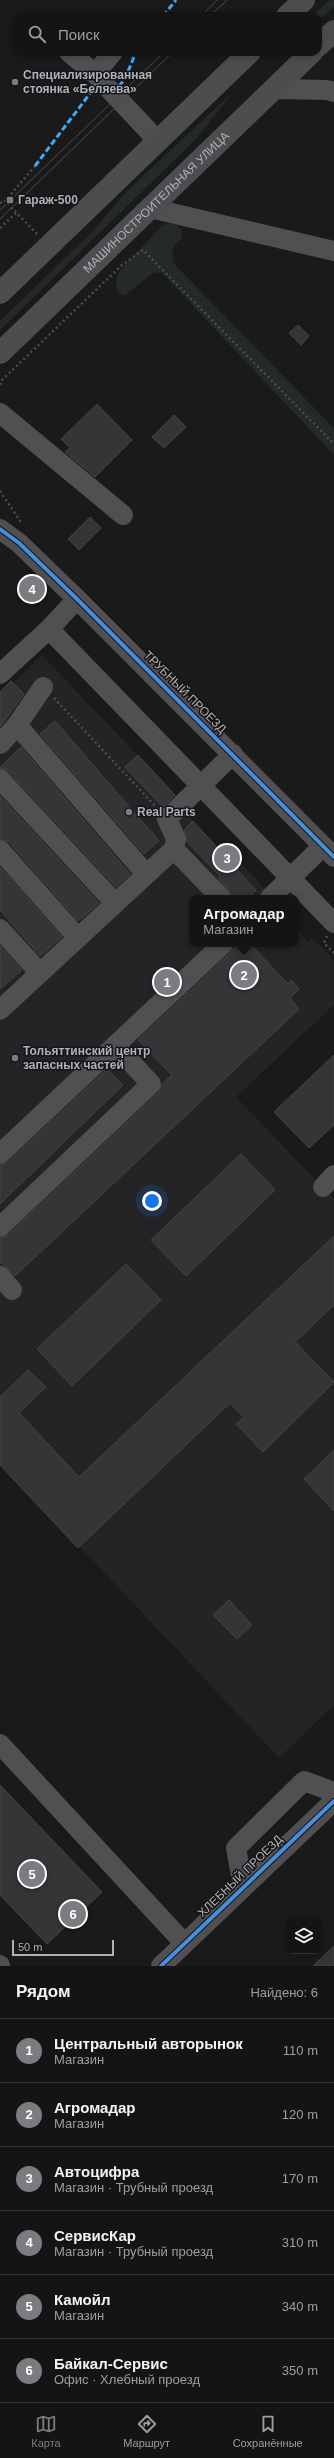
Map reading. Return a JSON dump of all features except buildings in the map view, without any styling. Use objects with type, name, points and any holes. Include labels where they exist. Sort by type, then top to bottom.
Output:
[{"type":"main road","points":[[291,12],[304,0]]},
{"type":"main road","points":[[322,42],[334,31]]},
{"type":"main road","points":[[0,293],[246,56]]},
{"type":"main road","name":"МАШИНОСТРОИТЕЛЬНАЯ УЛИЦА","points":[[0,353],[273,89],[301,60]]},
{"type":"street","points":[[75,56],[95,74],[158,141]]},
{"type":"street","points":[[95,74],[110,56]]},
{"type":"street","points":[[273,89],[327,90],[334,92]]},
{"type":"street","points":[[150,208],[334,251]]},
{"type":"street","points":[[0,413],[123,515]]},
{"type":"street","points":[[0,518],[19,543]]},
{"type":"street","points":[[0,529],[19,543]]},
{"type":"street","name":"ТРУБНЫЙ ПРОЕЗД","points":[[19,543],[233,754],[328,852]]},
{"type":"street","points":[[0,674],[49,629],[77,599]]},
{"type":"street","points":[[49,629],[334,924]]},
{"type":"street","points":[[0,744],[17,725],[43,687]]},
{"type":"street","points":[[17,725],[146,874]]},
{"type":"street","points":[[0,1009],[174,849],[176,839],[167,819],[233,754]]},
{"type":"street","points":[[0,779],[115,903]]},
{"type":"street","points":[[174,849],[219,895]]},
{"type":"street","points":[[0,850],[78,938]]},
{"type":"street","points":[[273,895],[290,878],[328,852]]},
{"type":"street","points":[[0,929],[40,973]]},
{"type":"street","points":[[0,1154],[220,947]]},
{"type":"street","points":[[0,1227],[151,1084],[115,1045]]},
{"type":"street","points":[[0,1744],[184,1943]]},
{"type":"street","points":[[243,1887],[236,1848],[304,1781],[334,1792]]},
{"type":"street","name":"ХЛЕБНЫЙ ПРОЕЗД","points":[[161,1966],[334,1801]]},
{"type":"path","points":[[0,203],[5,201],[35,166]]},
{"type":"path","points":[[5,201],[41,238]]},
{"type":"path","points":[[0,228],[16,213]]},
{"type":"path","points":[[0,385],[2,380],[122,264],[143,250],[334,444]]},
{"type":"path","points":[[43,687],[167,819]]},
{"type":"shaded area","points":[[330,0],[334,0],[334,7],[322,17],[322,12],[316,12]]},
{"type":"shaded area","points":[[234,91],[196,139],[0,330],[0,321],[91,233],[128,190]]},
{"type":"shaded area","points":[[167,223],[175,224],[181,229],[182,239],[176,244],[173,250],[174,264],[334,428],[334,455],[161,272],[153,273],[125,295],[120,294],[116,289],[117,277],[121,269],[162,226]]},
{"type":"shaded area","points":[[42,655],[184,804],[193,821],[232,862],[241,863],[271,895],[189,895],[189,947],[299,947],[299,932],[308,942],[312,938],[334,960],[334,1005],[236,1097],[334,1199],[334,1705],[279,1758],[0,1462],[0,696]]},
{"type":"tram line","points":[[205,12],[217,0]]},
{"type":"tram line","points":[[214,12],[227,0]]},
{"type":"tram line","points":[[0,210],[160,56]]},
{"type":"tram line","points":[[0,219],[169,56]]},
{"type":"marked path","points":[[166,12],[176,0]]},
{"type":"marked path","points":[[113,93],[125,79],[134,56]]},
{"type":"marked path","points":[[35,166],[98,83],[95,74]]},
{"type":"cycle path","points":[[0,529],[19,543],[77,599],[334,857]]},
{"type":"cycle path","points":[[161,1966],[334,1801]]},
{"type":"place","name":"Специализированная стоянка «Беляева»","points":[[15,82]]},
{"type":"place","name":"Гараж-500","points":[[10,200]]},
{"type":"place","name":"СервисКар","points":[[32,589]]},
{"type":"place","name":"Real Parts","points":[[129,812]]},
{"type":"place","name":"Автоцифра","points":[[227,858]]},
{"type":"place","name":"Агромадар","points":[[244,975]]},
{"type":"place","name":"Центральный авторынок","points":[[167,982]]},
{"type":"place","name":"Тольяттинский центр запасных частей","points":[[15,1058]]},
{"type":"place","name":"Камойл","points":[[32,1874]]},
{"type":"place","name":"Байкал-Сервис","points":[[73,1914]]}]
